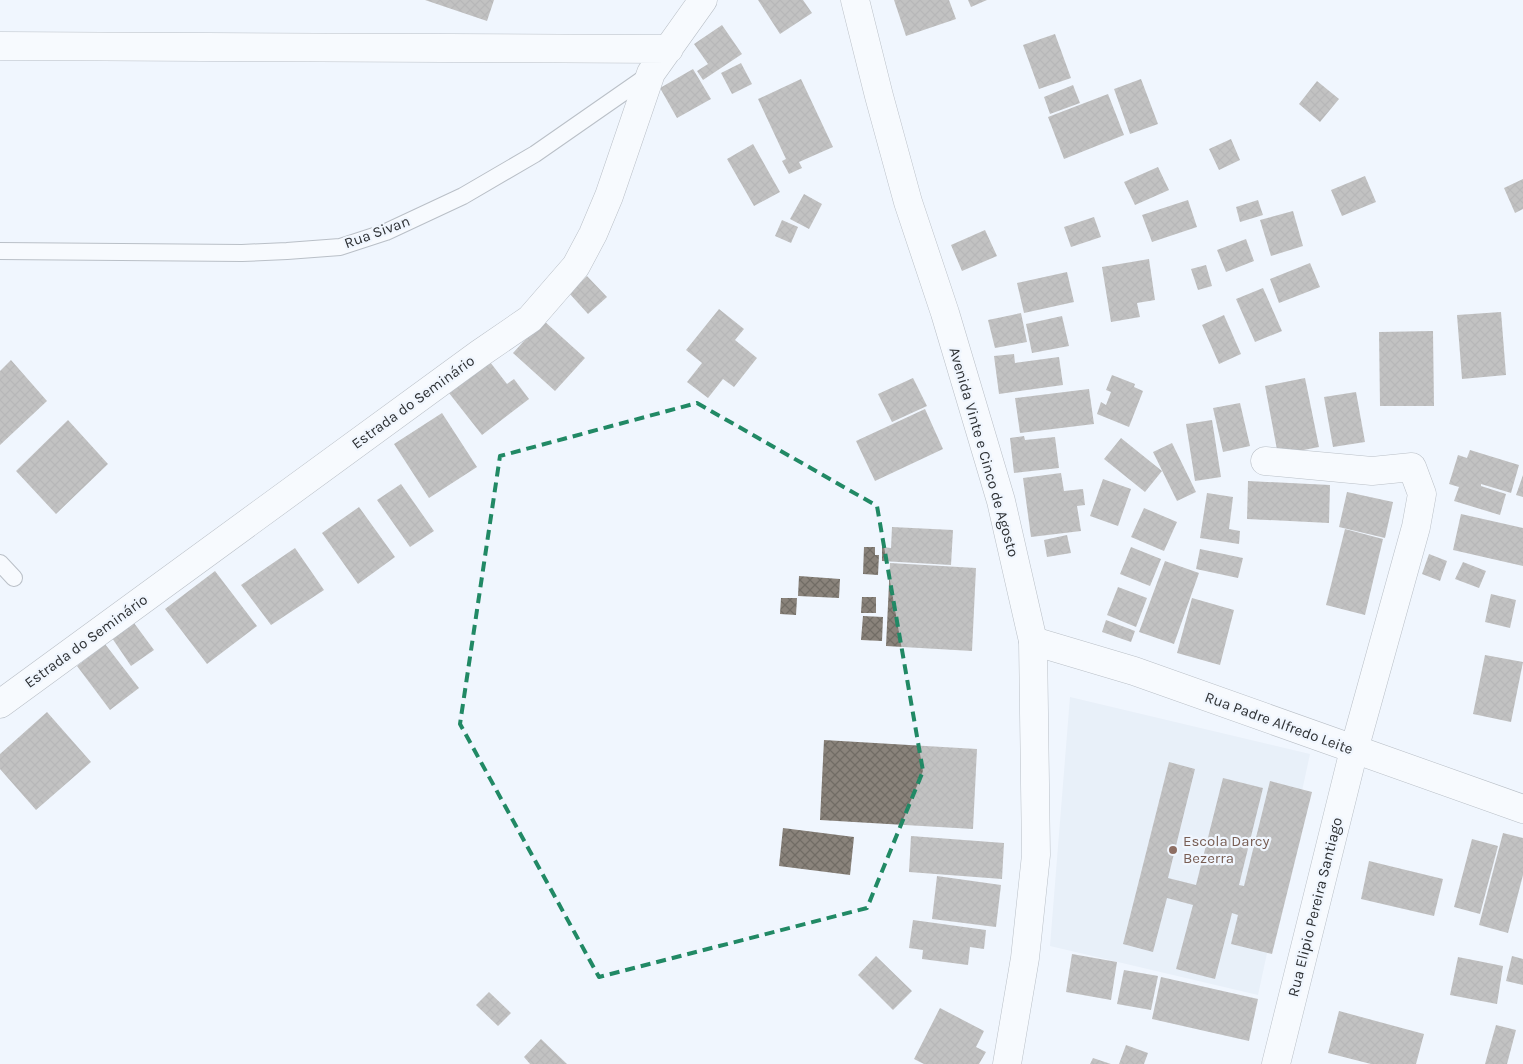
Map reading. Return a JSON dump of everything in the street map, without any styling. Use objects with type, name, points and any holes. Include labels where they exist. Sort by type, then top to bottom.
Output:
[{"type":"street","name":"Estrada do Seminário","points":[[0,704],[471,360],[530,319],[576,266],[593,234],[609,196],[652,72],[703,0]]},
{"type":"street","name":"Avenida Vinte e Cinco de Agosto","points":[[855,0],[908,202],[945,313],[1001,500],[1033,641],[1036,855],[1026,958],[1007,1064]]},
{"type":"street","points":[[0,46],[669,49]]},
{"type":"street","name":"Rua Elipio Pereira Santiago","points":[[1265,461],[1372,471],[1412,467],[1422,494],[1416,527],[1354,750],[1276,1064]]},
{"type":"street","name":"Rua Padre Alfredo Leite","points":[[1033,641],[1134,671],[1523,809]]},
{"type":"lane","name":"Rua Sivan","points":[[0,251],[242,253],[340,247],[386,232],[463,196],[535,154],[652,72]]},
{"type":"lane","points":[[0,563],[14,578]]},
{"type":"highlighted area","points":[[697,403],[877,506],[923,771],[867,908],[599,977],[460,724],[500,456]]},
{"type":"shaded area","name":"Escola Darcy Bezerra","points":[[1070,697],[1310,754],[1258,995],[1050,946]]},
{"type":"building","points":[[425,0],[494,0],[487,21]]},
{"type":"building","points":[[758,0],[803,0],[812,13],[780,34]]},
{"type":"building","points":[[894,0],[949,0],[956,19],[906,36]]},
{"type":"building","points":[[968,0],[987,0],[971,7]]},
{"type":"building","points":[[722,25],[742,54],[703,80],[697,71],[708,64],[694,44]]},
{"type":"building","points":[[1055,34],[1071,78],[1039,89],[1023,45]]},
{"type":"building","points":[[741,63],[752,84],[732,94],[721,73]]},
{"type":"building","points":[[693,69],[711,99],[677,118],[660,88]]},
{"type":"building","points":[[801,79],[833,147],[799,162],[802,168],[789,174],[782,161],[786,159],[758,99]]},
{"type":"building","points":[[1141,79],[1158,124],[1130,134],[1114,89]]},
{"type":"building","points":[[1317,81],[1339,99],[1320,122],[1299,104]]},
{"type":"building","points":[[1073,85],[1080,103],[1050,114],[1044,97]]},
{"type":"building","points":[[1108,94],[1124,135],[1064,159],[1048,117]]},
{"type":"building","points":[[1231,139],[1240,160],[1219,170],[1209,149]]},
{"type":"building","points":[[753,144],[780,192],[754,206],[727,159]]},
{"type":"building","points":[[1158,167],[1169,190],[1135,205],[1124,182]]},
{"type":"building","points":[[1365,176],[1376,202],[1342,216],[1331,190]]},
{"type":"building","points":[[1523,179],[1523,209],[1515,213],[1504,188]]},
{"type":"building","points":[[804,194],[822,204],[809,229],[790,219]]},
{"type":"building","points":[[1188,200],[1197,227],[1152,242],[1142,215]]},
{"type":"building","points":[[1258,200],[1263,215],[1240,222],[1236,207]]},
{"type":"building","points":[[1293,211],[1303,246],[1271,256],[1260,220]]},
{"type":"building","points":[[1094,217],[1101,237],[1071,247],[1064,227]]},
{"type":"building","points":[[782,220],[798,227],[791,243],[775,236]]},
{"type":"building","points":[[985,230],[997,256],[962,271],[951,245]]},
{"type":"building","points":[[1246,239],[1254,261],[1226,272],[1217,250]]},
{"type":"building","points":[[1149,259],[1155,300],[1137,303],[1140,317],[1111,322],[1102,267]]},
{"type":"building","points":[[1310,263],[1320,287],[1279,303],[1270,279]]},
{"type":"building","points":[[1206,265],[1212,286],[1198,290],[1191,269]]},
{"type":"building","points":[[1067,272],[1074,302],[1024,313],[1017,283]]},
{"type":"building","points":[[587,276],[607,297],[588,314],[569,293]]},
{"type":"building","points":[[1263,288],[1282,331],[1255,342],[1236,299]]},
{"type":"building","points":[[719,309],[744,329],[735,340],[757,358],[734,387],[723,379],[708,398],[687,382],[702,363],[686,350]]},
{"type":"building","points":[[1501,312],[1506,375],[1462,379],[1457,315]]},
{"type":"building","points":[[1021,313],[1027,342],[995,348],[988,320]]},
{"type":"building","points":[[1224,315],[1241,354],[1219,364],[1202,325]]},
{"type":"building","points":[[1062,316],[1069,346],[1032,353],[1026,324]]},
{"type":"building","points":[[543,320],[585,358],[555,391],[513,353]]},
{"type":"building","points":[[1433,331],[1434,406],[1380,406],[1379,332]]},
{"type":"building","points":[[1014,354],[1015,363],[1059,357],[1063,385],[999,394],[994,356]]},
{"type":"building","points":[[11,360],[47,401],[0,445],[0,371]]},
{"type":"building","points":[[490,362],[507,384],[514,379],[529,399],[482,435],[449,393]]},
{"type":"building","points":[[1112,375],[1135,384],[1134,387],[1143,391],[1129,427],[1097,414],[1101,402],[1106,405],[1111,392],[1106,390]]},
{"type":"building","points":[[913,378],[927,406],[892,422],[878,394]]},
{"type":"building","points":[[1305,378],[1319,447],[1278,455],[1265,386]]},
{"type":"building","points":[[1089,389],[1094,424],[1020,433],[1015,398]]},
{"type":"building","points":[[1356,392],[1365,442],[1333,447],[1324,397]]},
{"type":"building","points":[[1240,403],[1250,446],[1223,452],[1213,408]]},
{"type":"building","points":[[925,409],[943,449],[875,481],[856,441]]},
{"type":"building","points":[[442,413],[477,467],[429,498],[394,444]]},
{"type":"building","points":[[68,420],[108,464],[56,514],[16,471]]},
{"type":"building","points":[[1212,420],[1221,477],[1195,481],[1186,424]]},
{"type":"building","points":[[1024,436],[1025,440],[1055,437],[1059,468],[1014,473],[1010,438]]},
{"type":"building","points":[[1121,438],[1162,471],[1145,492],[1104,459]]},
{"type":"building","points":[[1172,443],[1196,492],[1177,501],[1153,452]]},
{"type":"building","points":[[1470,450],[1519,465],[1511,493],[1481,484],[1481,486],[1506,494],[1500,515],[1454,501],[1459,487],[1449,484],[1458,455],[1467,458]]},
{"type":"building","points":[[1061,473],[1064,491],[1083,489],[1085,505],[1077,506],[1081,531],[1031,537],[1023,478]]},
{"type":"building","points":[[1523,475],[1523,497],[1516,495]]},
{"type":"building","points":[[1103,479],[1131,489],[1118,526],[1090,516]]},
{"type":"building","points":[[1248,481],[1330,485],[1329,523],[1247,519]]},
{"type":"building","points":[[401,484],[434,531],[410,547],[377,500]]},
{"type":"building","points":[[1347,492],[1393,502],[1385,538],[1339,527]]},
{"type":"building","points":[[1207,493],[1233,497],[1229,529],[1240,531],[1239,544],[1200,538]]},
{"type":"building","points":[[359,507],[395,557],[358,584],[322,533]]},
{"type":"building","points":[[1144,508],[1177,522],[1164,551],[1131,537]]},
{"type":"building","points":[[1461,514],[1523,528],[1523,566],[1453,550]]},
{"type":"building","points":[[892,527],[953,530],[951,565],[882,561],[882,547],[891,548]]},
{"type":"building","points":[[1345,529],[1383,539],[1365,615],[1326,605]]},
{"type":"building","points":[[1067,535],[1071,553],[1047,557],[1044,540]]},
{"type":"building","points":[[864,547],[875,547],[875,555],[879,555],[878,575],[863,574]]},
{"type":"building","points":[[1131,547],[1161,559],[1150,586],[1120,574]]},
{"type":"building","points":[[295,548],[324,590],[271,625],[241,585]]},
{"type":"building","points":[[1200,549],[1243,558],[1238,578],[1196,569]]},
{"type":"building","points":[[1429,554],[1447,561],[1440,581],[1422,574]]},
{"type":"building","points":[[1165,561],[1199,573],[1174,644],[1139,632]]},
{"type":"building","points":[[1463,562],[1486,571],[1479,588],[1455,579]]},
{"type":"building","points":[[890,563],[976,568],[972,651],[886,646]]},
{"type":"building","points":[[215,571],[257,626],[207,664],[165,609]]},
{"type":"building","points":[[799,576],[840,579],[839,598],[798,596]]},
{"type":"building","points":[[1118,587],[1147,598],[1136,627],[1107,615]]},
{"type":"building","points":[[1491,594],[1516,600],[1510,628],[1485,622]]},
{"type":"building","points":[[862,597],[876,597],[876,613],[861,613]]},
{"type":"building","points":[[781,598],[797,598],[796,615],[780,614]]},
{"type":"building","points":[[1192,598],[1234,610],[1220,665],[1177,653]]},
{"type":"building","points":[[863,616],[883,617],[882,641],[861,640]]},
{"type":"building","points":[[1106,620],[1135,631],[1131,642],[1102,632]]},
{"type":"building","points":[[134,623],[154,650],[131,666],[112,638]]},
{"type":"building","points":[[105,644],[139,688],[110,710],[77,666]]},
{"type":"building","points":[[1485,655],[1523,662],[1511,722],[1473,714]]},
{"type":"building","points":[[47,712],[91,762],[36,810],[0,769],[0,754]]},
{"type":"building","points":[[824,740],[977,749],[973,829],[820,820]]},
{"type":"building","points":[[1169,762],[1195,769],[1168,878],[1196,885],[1223,778],[1263,788],[1239,885],[1244,886],[1270,781],[1312,792],[1272,954],[1231,944],[1238,915],[1232,913],[1215,979],[1176,969],[1193,905],[1167,898],[1153,952],[1123,944]]},
{"type":"building","points":[[783,828],[854,837],[850,875],[779,866]]},
{"type":"building","points":[[1503,833],[1523,838],[1523,875],[1508,933],[1479,925]]},
{"type":"building","points":[[911,836],[1004,843],[1002,879],[909,872]]},
{"type":"building","points":[[1472,839],[1498,846],[1480,914],[1454,907]]},
{"type":"building","points":[[1369,861],[1443,879],[1434,916],[1361,899]]},
{"type":"building","points":[[937,876],[1001,885],[996,927],[932,919]]},
{"type":"building","points":[[913,920],[986,930],[984,949],[970,947],[968,965],[922,959],[923,950],[909,948]]},
{"type":"building","points":[[1072,954],[1117,962],[1111,1000],[1066,992]]},
{"type":"building","points":[[876,956],[912,991],[893,1010],[858,975]]},
{"type":"building","points":[[1512,956],[1523,959],[1523,985],[1506,981]]},
{"type":"building","points":[[1458,957],[1503,966],[1497,1004],[1450,995]]},
{"type":"building","points":[[1124,970],[1158,976],[1151,1010],[1117,1004]]},
{"type":"building","points":[[1161,977],[1258,999],[1249,1041],[1152,1019]]},
{"type":"building","points":[[489,992],[511,1013],[498,1026],[476,1005]]},
{"type":"building","points":[[940,1008],[984,1031],[976,1047],[986,1052],[979,1064],[924,1064],[914,1059]]},
{"type":"building","points":[[1339,1011],[1424,1034],[1416,1064],[1371,1064],[1328,1053]]},
{"type":"building","points":[[1496,1025],[1516,1030],[1507,1064],[1485,1064]]},
{"type":"building","points":[[541,1039],[567,1064],[530,1064],[524,1057]]},
{"type":"building","points":[[1126,1045],[1148,1053],[1144,1064],[1119,1064]]},
{"type":"building","points":[[1093,1058],[1111,1064],[1090,1064]]},
{"type":"place","name":"Escola Darcy Bezerra","points":[[1173,850]]}]
